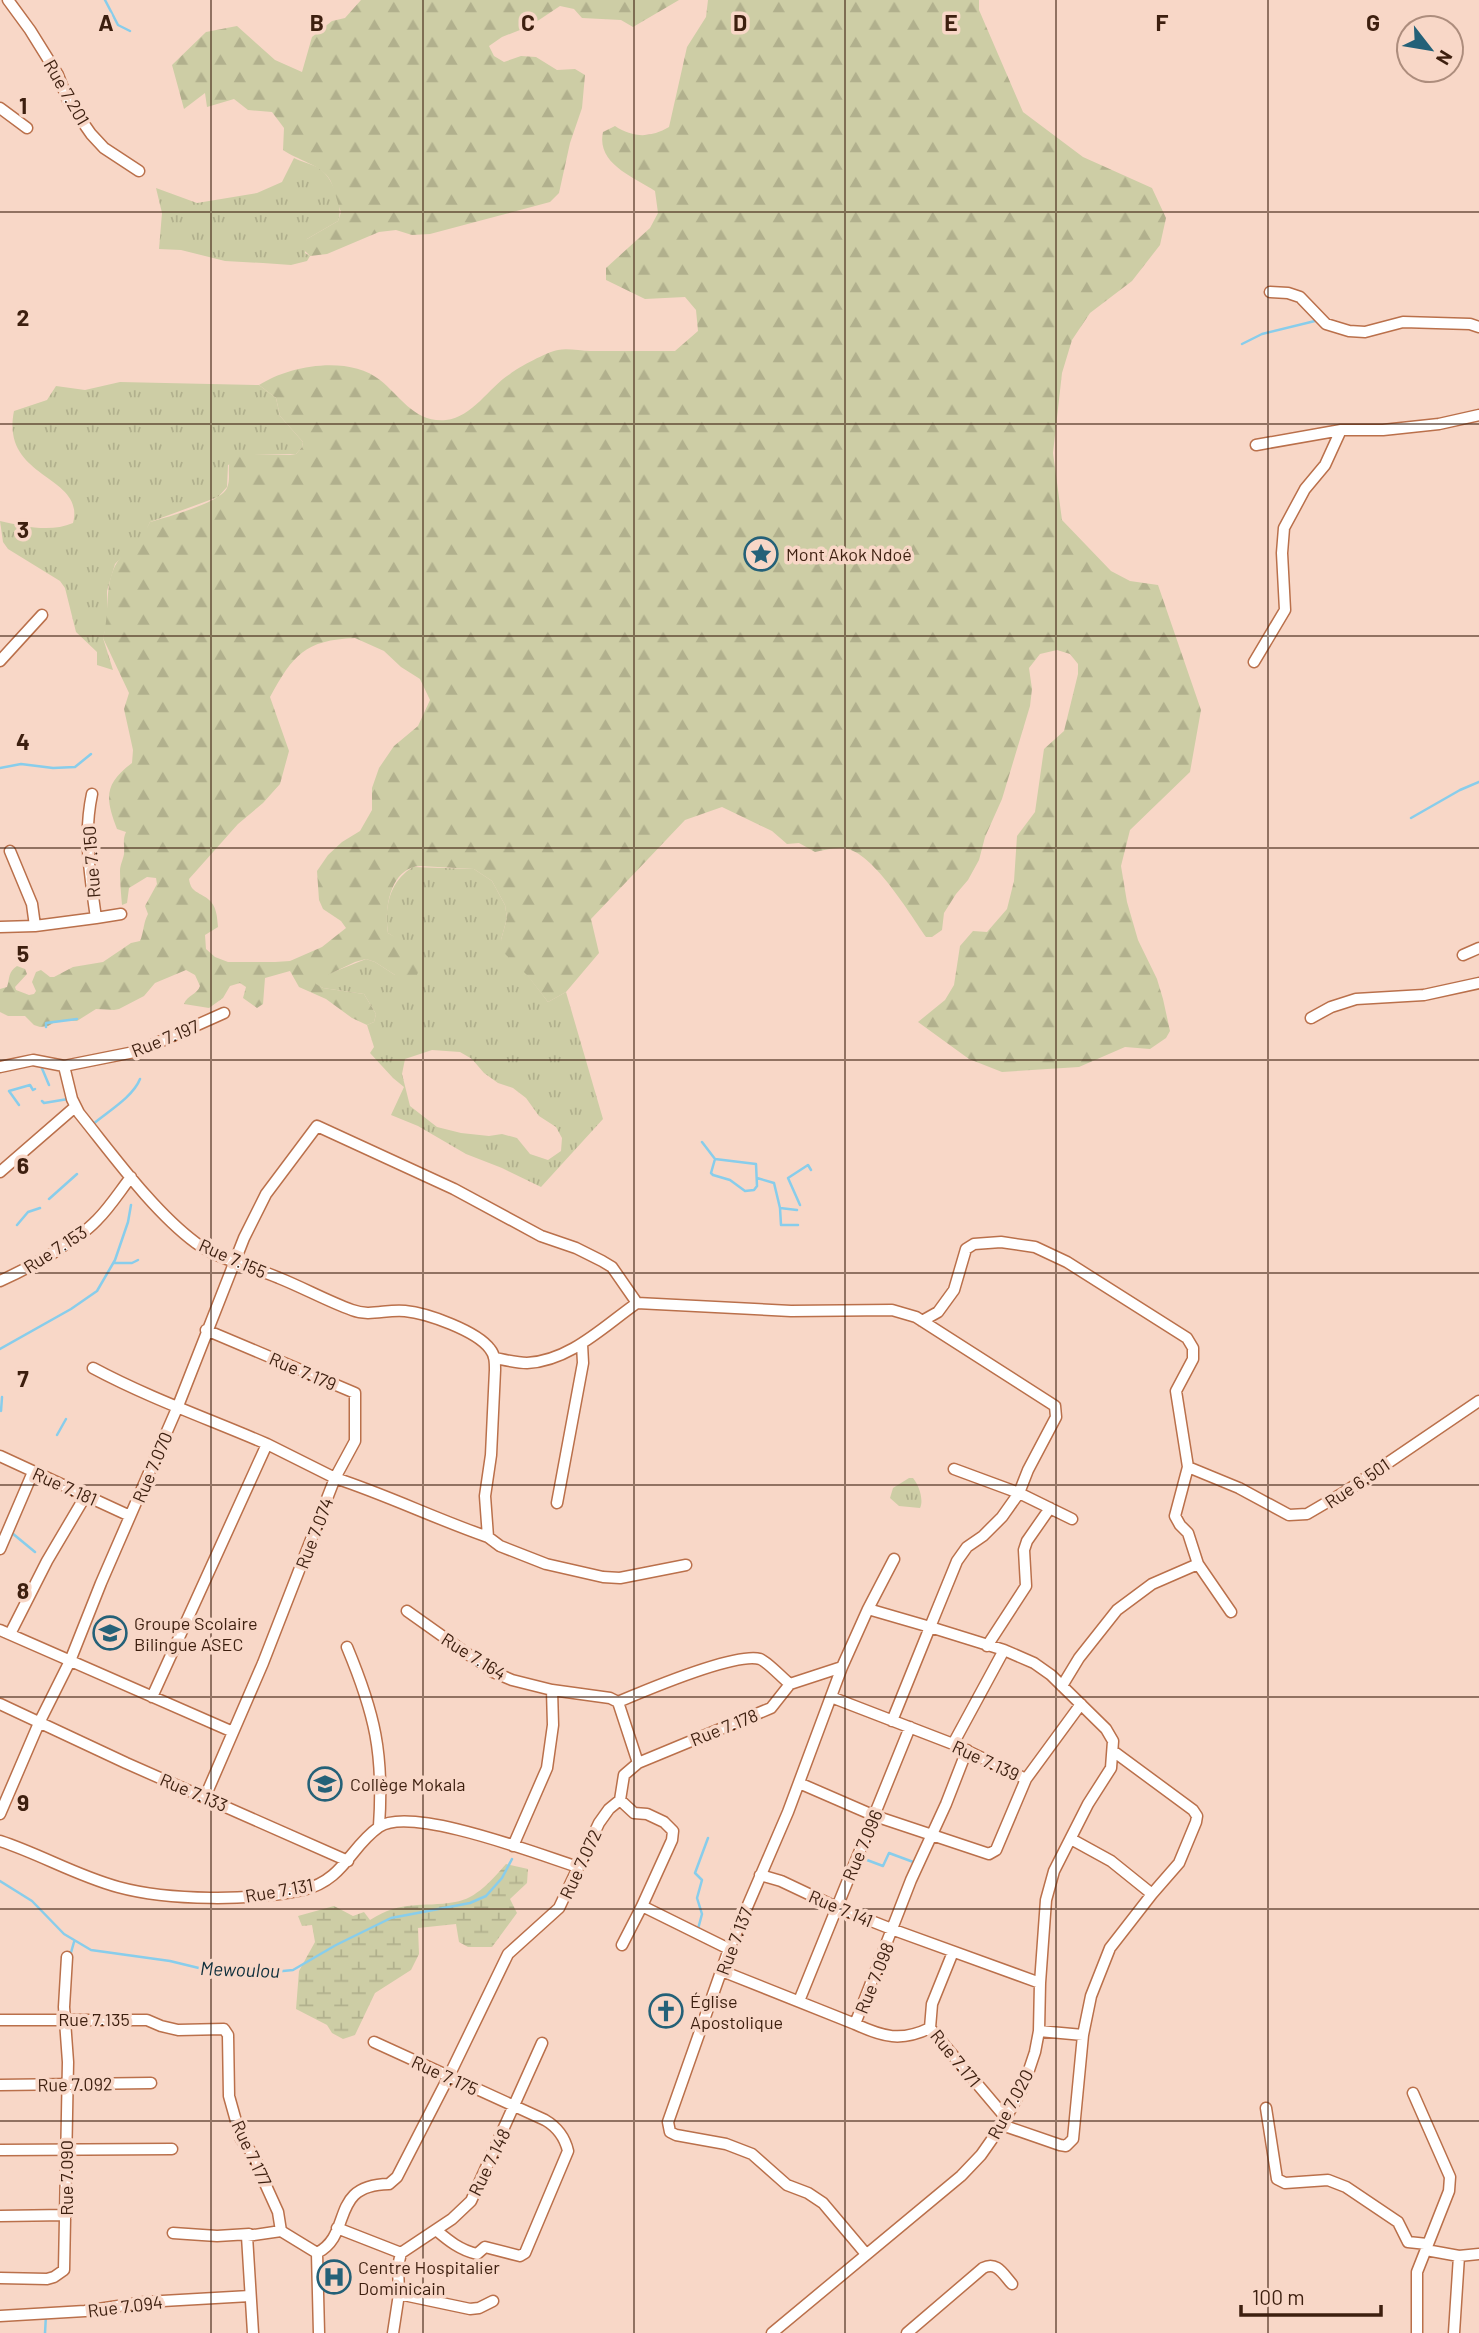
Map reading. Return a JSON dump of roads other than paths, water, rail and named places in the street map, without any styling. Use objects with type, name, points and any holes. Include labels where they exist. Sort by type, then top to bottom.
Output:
[{"type":"street","name":"Rue 7.201","points":[[8,0],[58,75],[68,101],[91,134],[104,148],[139,171]]},
{"type":"street","points":[[0,108],[27,128]]},
{"type":"street","points":[[1269,292],[1288,293],[1300,298],[1326,324],[1349,331],[1365,332],[1403,322],[1470,324],[1479,327]]},
{"type":"street","points":[[1256,445],[1340,430],[1383,430],[1479,415]]},
{"type":"street","points":[[1254,662],[1285,610],[1282,553],[1284,528],[1306,489],[1325,465],[1340,430]]},
{"type":"street","points":[[0,661],[42,615]]},
{"type":"street","name":"Rue 7.150","points":[[0,927],[35,926],[96,918],[87,849],[92,794]]},
{"type":"street","points":[[10,851],[32,904],[35,926]]},
{"type":"street","points":[[96,918],[121,914]]},
{"type":"street","points":[[1463,955],[1479,948]]},
{"type":"street","points":[[1311,1018],[1331,1006],[1356,999],[1423,995],[1479,983]]},
{"type":"street","name":"Rue 7.197","points":[[64,1066],[139,1051],[224,1013]]},
{"type":"street","points":[[0,1067],[33,1060],[64,1066]]},
{"type":"street","name":"Rue 7.155","points":[[64,1066],[75,1107],[131,1177],[194,1241],[233,1262],[278,1277],[354,1311],[368,1314],[408,1311],[438,1320],[482,1341],[495,1358]]},
{"type":"street","points":[[0,1172],[75,1107]]},
{"type":"street","name":"Rue 7.070","points":[[0,1814],[70,1661],[178,1406],[233,1262],[266,1194],[315,1128],[319,1125],[333,1134],[384,1155],[541,1236],[594,1256],[612,1268],[637,1303]]},
{"type":"street","name":"Rue 7.153","points":[[0,1281],[45,1257],[88,1228],[104,1213],[131,1177]]},
{"type":"street","points":[[922,1321],[938,1312],[954,1290],[966,1249],[974,1244],[1001,1242],[1035,1247],[1067,1262],[1187,1338],[1193,1348],[1193,1359],[1176,1391],[1188,1467],[1175,1516],[1188,1533],[1198,1564],[1231,1612]]},
{"type":"street","points":[[488,1537],[485,1496],[491,1455],[495,1358],[525,1363],[540,1361],[582,1344],[637,1303],[791,1311],[892,1310],[922,1321],[1055,1406],[1057,1410],[1019,1493],[1002,1517],[967,1547],[957,1561],[892,1721]]},
{"type":"street","name":"Rue 7.179","points":[[206,1330],[355,1393],[355,1441],[335,1478]]},
{"type":"street","points":[[557,1503],[583,1363],[582,1344]]},
{"type":"street","name":"Rue 7.074","points":[[93,1368],[131,1389],[267,1444],[335,1478],[263,1663],[205,1797]]},
{"type":"street","name":"Rue 6.501","points":[[1188,1467],[1240,1488],[1289,1515],[1307,1514],[1348,1490],[1479,1401]]},
{"type":"street","points":[[152,1697],[267,1444]]},
{"type":"street","name":"Rue 7.181","points":[[0,1456],[130,1517]]},
{"type":"street","points":[[954,1469],[1019,1493],[1072,1519]]},
{"type":"street","points":[[0,1549],[33,1472]]},
{"type":"street","points":[[335,1478],[370,1489],[437,1519],[488,1537],[500,1546],[546,1564],[603,1577],[620,1578],[686,1565]]},
{"type":"street","points":[[86,1495],[5,1632],[233,1732]]},
{"type":"street","points":[[987,1646],[1026,1586],[1024,1550],[1049,1508]]},
{"type":"street","name":"Rue 7.137","points":[[866,2254],[823,2203],[808,2193],[787,2185],[752,2154],[726,2144],[676,2135],[670,2132],[668,2122],[729,1949],[799,1783],[842,1667],[894,1559]]},
{"type":"street","points":[[1062,1686],[1079,1658],[1117,1610],[1152,1584],[1198,1564]]},
{"type":"street","points":[[868,1609],[1004,1650],[1034,1663],[1106,1729],[1113,1741],[1113,1751],[1193,1810],[1197,1816],[1179,1863],[1111,1948],[1091,1996],[1083,2035],[1073,2138],[1069,2144],[1060,2145],[1004,2121]]},
{"type":"street","name":"Rue 7.164","points":[[407,1611],[493,1672],[512,1680],[552,1690],[610,1698],[618,1702]]},
{"type":"street","points":[[347,1647],[366,1693],[378,1742],[381,1780],[379,1826],[401,1820],[422,1822],[513,1846],[578,1867]]},
{"type":"street","points":[[953,1744],[1004,1650]]},
{"type":"street","points":[[622,1945],[672,1840],[673,1831],[664,1822],[648,1814],[634,1813],[620,1800],[624,1775],[638,1763],[618,1702],[709,1667],[748,1659],[758,1658],[765,1662],[790,1684]]},
{"type":"street","name":"Rue 7.178","points":[[638,1763],[771,1708],[790,1684],[842,1667]]},
{"type":"street","points":[[513,1846],[547,1768],[553,1725],[552,1690]]},
{"type":"street","name":"Rue 7.139","points":[[799,1783],[931,1837],[984,1854],[993,1854],[1026,1779],[953,1744],[831,1697]]},
{"type":"street","name":"Rue 7.133","points":[[0,1704],[348,1861]]},
{"type":"street","points":[[1026,1779],[1081,1704]]},
{"type":"street","name":"Rue 7.096","points":[[799,2001],[910,1727]]},
{"type":"street","name":"Rue 7.098","points":[[722,1970],[855,2024],[894,1930],[911,1880],[967,1750]]},
{"type":"street","name":"Rue 7.020","points":[[772,2333],[961,2176],[981,2155],[1004,2121],[1024,2085],[1040,2031],[1040,1983],[1046,1900],[1054,1871],[1088,1804],[1111,1768],[1113,1751]]},
{"type":"street","name":"Rue 7.072","points":[[317,2253],[330,2244],[345,2208],[359,2191],[371,2185],[389,2185],[397,2177],[508,1954],[559,1908],[599,1823],[620,1800]]},
{"type":"street","name":"Rue 7.131","points":[[0,1841],[119,1888],[199,1897],[236,1898],[302,1890],[316,1885],[333,1875],[348,1861],[379,1826]]},
{"type":"street","points":[[1071,1839],[1111,1861],[1152,1894]]},
{"type":"street","name":"Rue 7.141","points":[[760,1875],[781,1881],[894,1930],[1040,1983]]},
{"type":"street","points":[[642,1906],[729,1949]]},
{"type":"street","name":"Rue 7.171","points":[[953,1952],[932,2004],[930,2028],[1004,2121]]},
{"type":"street","name":"Rue 7.090","points":[[0,2278],[47,2278],[60,2274],[66,2261],[68,2084],[64,2007],[67,1957]]},
{"type":"street","name":"Rue 7.135","points":[[0,2020],[147,2020],[169,2028],[220,2028],[226,2032]]},
{"type":"street","points":[[855,2024],[894,2037],[915,2035],[930,2028]]},
{"type":"street","points":[[1040,2031],[1083,2035]]},
{"type":"street","name":"Rue 7.177","points":[[226,2032],[229,2096],[242,2138],[255,2157],[278,2212],[281,2231]]},
{"type":"street","name":"Rue 7.175","points":[[374,2042],[552,2124],[561,2135],[568,2151],[525,2253],[520,2256],[485,2247],[477,2254],[466,2252],[436,2230]]},
{"type":"street","name":"Rue 7.148","points":[[401,2253],[461,2212],[471,2201],[542,2043]]},
{"type":"street","name":"Rue 7.092","points":[[0,2085],[151,2083]]},
{"type":"street","points":[[1413,2093],[1450,2177],[1449,2190],[1417,2272],[1417,2333]]},
{"type":"street","points":[[1266,2108],[1277,2179],[1285,2183],[1328,2180],[1337,2183],[1398,2222],[1408,2242],[1427,2247],[1432,2253],[1458,2256],[1479,2254]]},
{"type":"street","points":[[0,2150],[172,2149]]},
{"type":"street","points":[[0,2216],[66,2215]]},
{"type":"street","points":[[337,2228],[401,2253],[393,2333]]},
{"type":"street","points":[[173,2233],[216,2236],[281,2231],[317,2253],[318,2333]]},
{"type":"street","points":[[249,2234],[246,2240],[253,2333]]},
{"type":"street","points":[[1454,2333],[1458,2256]]},
{"type":"street","points":[[907,2333],[983,2267],[995,2265],[1012,2284]]},
{"type":"street","points":[[399,2294],[470,2309],[479,2308],[492,2301]]},
{"type":"street","name":"Rue 7.094","points":[[0,2316],[85,2311],[145,2302],[250,2296]]},
{"type":"waterway","points":[[105,0],[118,25],[130,31]]},
{"type":"waterway","points":[[1242,344],[1262,334],[1319,320]]},
{"type":"waterway","points":[[0,768],[21,764],[53,768],[75,767],[91,754]]},
{"type":"waterway","points":[[1411,818],[1479,782]]},
{"type":"waterway","points":[[46,1027],[46,1023],[77,1019]]},
{"type":"waterway","points":[[41,1066],[49,1085]]},
{"type":"waterway","points":[[93,1124],[126,1098],[140,1079]]},
{"type":"waterway","points":[[19,1105],[9,1091],[30,1085],[35,1089]]},
{"type":"waterway","points":[[42,1101],[44,1103],[68,1099]]},
{"type":"waterway","points":[[702,1142],[715,1159],[711,1173],[713,1175],[730,1180],[745,1191],[754,1190],[757,1186],[756,1164],[715,1159]]},
{"type":"waterway","points":[[800,1205],[788,1178],[808,1165],[811,1170]]},
{"type":"waterway","points":[[49,1199],[77,1174]]},
{"type":"waterway","points":[[757,1178],[774,1183],[781,1225],[798,1225]]},
{"type":"waterway","points":[[0,1349],[71,1309],[97,1291],[115,1260],[131,1205]]},
{"type":"waterway","points":[[17,1225],[28,1212],[40,1208]]},
{"type":"waterway","points":[[780,1208],[797,1210]]},
{"type":"waterway","points":[[114,1263],[132,1263],[138,1260]]},
{"type":"waterway","points":[[1,1411],[2,1397]]},
{"type":"waterway","points":[[57,1435],[66,1419]]},
{"type":"waterway","points":[[12,1533],[35,1552]]},
{"type":"waterway","points":[[698,1929],[702,1914],[697,1898],[702,1880],[695,1873],[708,1838]]},
{"type":"waterway","points":[[859,1857],[883,1866],[889,1853],[916,1863]]},
{"type":"waterway","name":"Mewoulou","points":[[0,1881],[32,1901],[64,1934],[91,1950],[170,1961],[207,1970],[273,1972],[293,1970],[391,1918],[470,1903],[486,1896],[502,1878],[512,1859]]},
{"type":"waterway","points":[[70,1956],[74,1942]]},
{"type":"waterway","points":[[45,2333],[46,2315]]},
{"type":"place","name":"Mont Akok Ndoé","points":[[761,554]]},
{"type":"place","name":"Groupe Scolaire Bilingue ASEC","points":[[110,1633]]},
{"type":"place","name":"Collège Mokala","points":[[325,1784]]},
{"type":"place","name":"Église Apostolique","points":[[666,2011]]},
{"type":"place","name":"Centre Hospitalier Dominicain","points":[[334,2277]]}]
